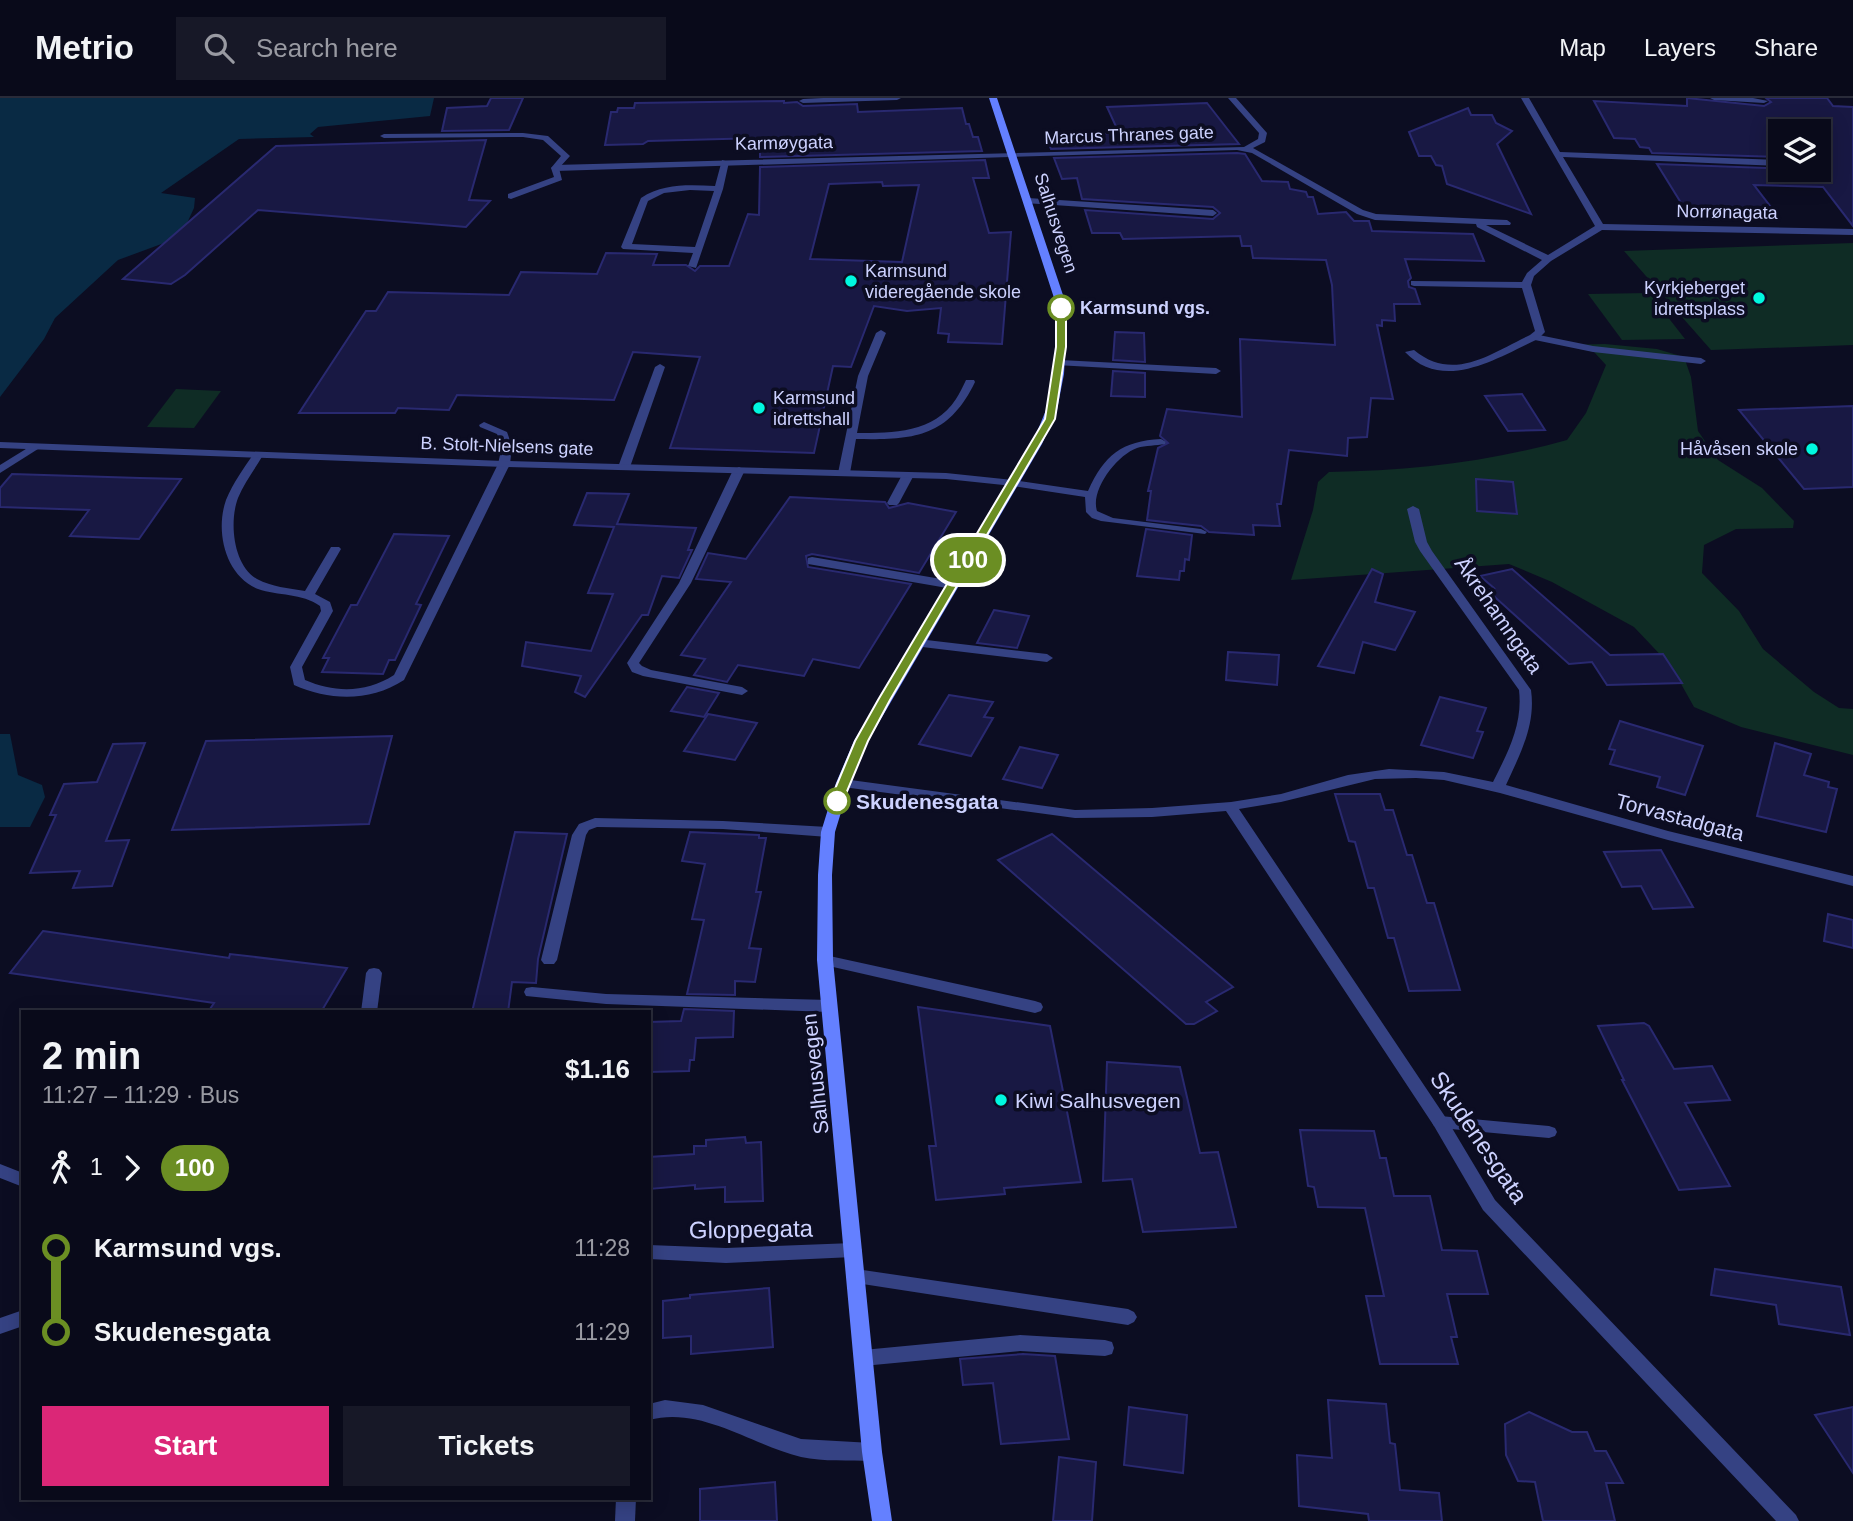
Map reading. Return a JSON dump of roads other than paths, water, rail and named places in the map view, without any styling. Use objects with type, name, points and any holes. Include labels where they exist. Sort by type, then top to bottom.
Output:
[{"type":"main road","name":"Salhusvegen","points":[[881,1521],[872,1452],[825,960],[828,832],[843,783],[862,741],[1050,419],[1063,332],[1060,301],[993,98]]},
{"type":"street","points":[[803,101],[897,98]]},
{"type":"street","name":"Marcus Thranes gate","points":[[1013,155],[1246,149],[1262,140],[1263,133],[1232,98]]},
{"type":"street","points":[[1410,352],[1425,365],[1461,369],[1534,337],[1539,332],[1539,325],[1526,285],[1531,275],[1548,259],[1600,228],[1525,98]]},
{"type":"street","points":[[1714,98],[1763,102]]},
{"type":"street","points":[[384,136],[523,135],[545,138],[566,156],[555,167],[559,178],[511,196]]},
{"type":"street","name":"Marcus Thranes gate","points":[[1246,149],[1320,187],[1360,212],[1388,219],[1476,222]]},
{"type":"street","points":[[1557,154],[1768,163]]},
{"type":"street","name":"Karmøygata","points":[[555,167],[1013,155]]},
{"type":"street","points":[[693,266],[719,189],[725,162]]},
{"type":"street","points":[[699,250],[626,247],[644,200],[649,196],[669,189],[719,189]]},
{"type":"street","points":[[1028,201],[1213,213]]},
{"type":"street","points":[[1476,222],[1548,259]]},
{"type":"street","points":[[1476,222],[1507,223]]},
{"type":"street","name":"Norrønagata","points":[[1600,228],[1853,232]]},
{"type":"street","points":[[1414,283],[1526,285]]},
{"type":"street","points":[[844,473],[863,376],[881,332]]},
{"type":"street","points":[[1534,337],[1593,349],[1701,361]]},
{"type":"street","points":[[1060,363],[1216,371]]},
{"type":"street","points":[[624,467],[660,367]]},
{"type":"street","points":[[853,436],[888,437],[939,424],[959,407],[970,382]]},
{"type":"street","points":[[258,455],[236,490],[228,513],[230,547],[235,567],[250,580],[274,590],[321,600],[327,611],[296,667],[299,682],[310,688],[369,692],[387,686],[399,677],[504,464],[507,446],[502,432],[484,425]]},
{"type":"street","points":[[1161,442],[1137,444],[1115,457],[1092,495],[1089,504],[1092,512],[1100,518],[1201,532]]},
{"type":"street","name":"B. Stolt-Nielsens gate","points":[[0,445],[504,464],[970,477],[1013,483]]},
{"type":"street","points":[[0,470],[34,447]]},
{"type":"street","points":[[739,470],[685,583],[633,663],[637,669],[648,673],[742,691]]},
{"type":"street","points":[[893,503],[908,475]]},
{"type":"street","points":[[1013,483],[1092,495]]},
{"type":"street","name":"Åkrehamngata","points":[[1413,509],[1420,542],[1525,690],[1527,715],[1518,743],[1497,789]]},
{"type":"street","points":[[308,596],[335,549]]},
{"type":"street","points":[[812,561],[953,585]]},
{"type":"street","points":[[918,643],[1047,658]]},
{"type":"street","points":[[843,783],[1075,814],[1230,806],[1282,798],[1330,784],[1388,773],[1439,775],[1497,789]]},
{"type":"street","name":"Torvastadgata","points":[[1497,789],[1723,852],[1853,881]]},
{"type":"street","name":"Skudenesgata","points":[[1230,806],[1440,1122],[1489,1205],[1789,1521]]},
{"type":"street","points":[[549,960],[579,835],[584,827],[595,822],[723,825],[828,832]]},
{"type":"street","points":[[825,960],[1035,1007]]},
{"type":"street","points":[[369,1010],[374,973]]},
{"type":"street","points":[[532,992],[606,999],[829,1006]]},
{"type":"street","points":[[1440,1122],[1549,1132]]},
{"type":"street","points":[[0,1171],[21,1179]]},
{"type":"street","name":"Gloppegata","points":[[651,1251],[680,1255],[749,1255],[853,1250]]},
{"type":"street","points":[[856,1276],[1128,1317]]},
{"type":"street","points":[[0,1326],[21,1319]]},
{"type":"street","points":[[863,1357],[1020,1343],[1105,1348]]},
{"type":"street","points":[[651,1412],[673,1407],[695,1411],[777,1443],[804,1449],[872,1452]]},
{"type":"street","points":[[625,1521],[626,1500]]},
{"type":"water","points":[[0,98],[434,98],[430,116],[318,127],[310,134],[314,137],[239,139],[161,193],[195,198],[188,221],[175,239],[118,260],[55,318],[44,339],[0,397]]},
{"type":"water","points":[[0,734],[10,734],[18,775],[42,785],[45,797],[30,827],[0,827]]},
{"type":"place","name":"Karmsund videregående skole","points":[[851,281]]},
{"type":"place","name":"Kyrkjeberget idrettsplass","points":[[1759,298]]},
{"type":"place","name":"Karmsund vgs.","points":[[1061,308]]},
{"type":"place","name":"Karmsund idrettshall","points":[[759,408]]},
{"type":"place","name":"Håvåsen skole","points":[[1812,449]]},
{"type":"place","name":"Skudenesgata","points":[[837,801]]},
{"type":"place","name":"Kiwi Salhusvegen","points":[[1001,1100]]}]
